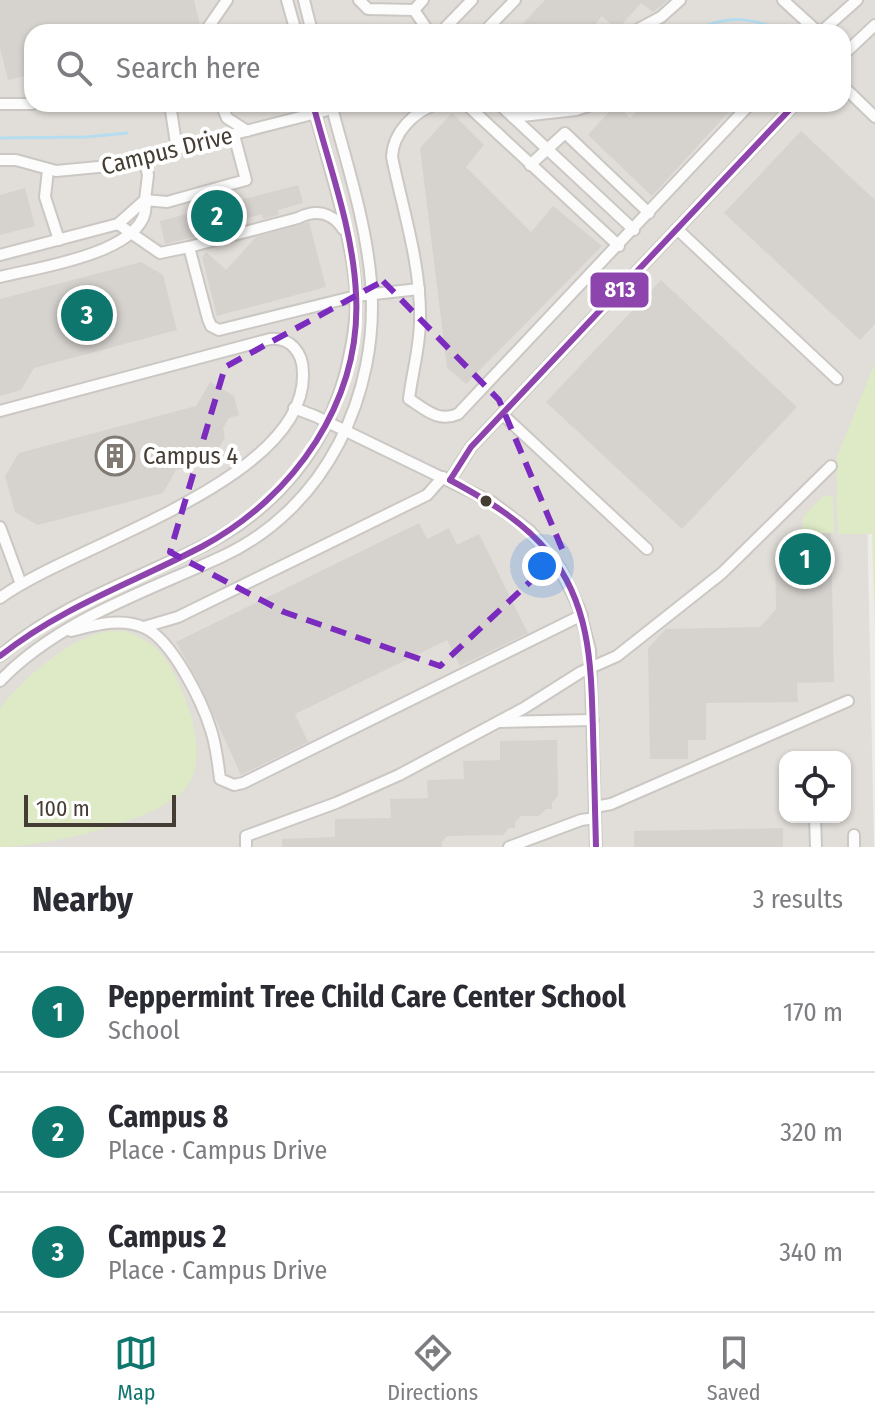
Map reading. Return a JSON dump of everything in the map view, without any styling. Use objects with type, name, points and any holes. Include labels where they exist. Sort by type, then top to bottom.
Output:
[{"type":"street","points":[[210,24],[227,0]]},
{"type":"street","points":[[287,0],[294,24]]},
{"type":"street","points":[[304,0],[310,24]]},
{"type":"street","points":[[359,0],[368,9],[414,10],[423,0]]},
{"type":"street","points":[[449,24],[472,0]]},
{"type":"street","points":[[492,24],[515,0]]},
{"type":"street","points":[[648,24],[680,0]]},
{"type":"street","points":[[783,0],[811,24]]},
{"type":"street","points":[[829,24],[857,0]]},
{"type":"street","points":[[414,10],[424,24]]},
{"type":"street","points":[[851,48],[875,25]]},
{"type":"street","points":[[851,94],[875,117]]},
{"type":"street","points":[[0,104],[24,104]]},
{"type":"street","points":[[171,112],[177,150]]},
{"type":"street","points":[[224,112],[227,118],[247,131]]},
{"type":"street","name":"Campus Drive","points":[[0,160],[16,160],[48,170],[98,168],[234,135],[305,112]]},
{"type":"street","points":[[0,656],[57,614],[216,540],[247,520],[269,503],[298,472],[329,422],[351,350],[356,296],[345,234],[315,112]]},
{"type":"street","points":[[0,681],[27,656],[58,634],[225,555],[262,533],[306,493],[332,457],[346,430],[359,393],[369,351],[372,293],[362,227],[333,112]]},
{"type":"street","points":[[421,112],[408,122],[393,142],[392,157],[414,250],[419,289],[419,340],[409,399],[437,417],[448,419],[458,414],[743,112]]},
{"type":"street","points":[[474,112],[619,246]]},
{"type":"street","points":[[508,112],[634,230]]},
{"type":"street","points":[[513,117],[558,112]]},
{"type":"street","points":[[58,634],[113,622],[144,627],[178,617],[427,495],[447,479],[502,414],[787,112]]},
{"type":"street","points":[[530,165],[565,133],[649,213]]},
{"type":"street","points":[[0,255],[118,224],[145,200],[167,202],[246,180],[234,135]]},
{"type":"street","points":[[0,277],[106,250],[131,233],[144,213],[148,175],[144,158]]},
{"type":"street","points":[[48,170],[46,202],[59,240]]},
{"type":"street","points":[[118,224],[160,253],[312,212],[333,217],[345,234]]},
{"type":"street","points":[[677,229],[837,379]]},
{"type":"street","points":[[189,247],[208,319],[211,326],[219,330],[356,296],[419,289]]},
{"type":"street","points":[[0,411],[274,338],[292,344],[302,363],[303,381],[284,426],[261,449],[201,496],[21,584],[0,598]]},
{"type":"street","points":[[294,408],[346,430],[492,502],[530,531],[560,568],[582,615],[591,667],[596,847]]},
{"type":"street","points":[[502,414],[647,549]]},
{"type":"street","points":[[246,847],[246,836],[375,787],[498,722],[591,667],[617,656],[686,604],[735,561],[831,466]]},
{"type":"street","points":[[0,527],[21,584]]},
{"type":"street","points":[[144,627],[174,654],[208,720],[220,779],[234,785],[582,615]]},
{"type":"street","points":[[509,847],[581,820],[611,804],[848,701]]},
{"type":"street","points":[[498,722],[593,720]]},
{"type":"street","points":[[815,823],[816,847]]},
{"type":"street","points":[[854,835],[854,847]]},
{"type":"highlighted area","points":[[383,281],[499,400],[563,551],[440,666],[284,612],[170,552],[225,367]]},
{"type":"shaded area","points":[[0,0],[875,0],[875,404],[865,415],[874,847],[0,847]]},
{"type":"green space","points":[[875,363],[875,631],[872,534],[838,534],[836,459]]},
{"type":"green space","points":[[823,496],[833,496],[834,533],[803,534],[803,517]]},
{"type":"green space","points":[[125,631],[156,648],[179,684],[195,731],[197,757],[191,780],[169,802],[124,822],[43,843],[0,847],[0,708],[32,674],[59,653],[103,632]]},
{"type":"building","points":[[0,0],[194,0],[200,24],[24,24],[24,76],[8,80],[0,48]]},
{"type":"building","points":[[545,0],[668,0],[653,12],[641,3],[622,24],[611,24],[602,16],[596,24],[522,24]]},
{"type":"building","points":[[609,112],[624,112],[630,118],[636,112],[729,112],[652,196],[588,135]]},
{"type":"building","points":[[452,113],[484,145],[466,167],[531,232],[553,206],[602,246],[466,384],[447,368],[420,148]]},
{"type":"building","points":[[801,131],[875,200],[875,324],[860,340],[724,213]]},
{"type":"building","points":[[298,185],[303,203],[278,210],[279,215],[263,219],[262,214],[210,228],[211,233],[165,244],[160,221]]},
{"type":"building","points":[[25,188],[35,226],[0,235],[0,195]]},
{"type":"building","points":[[309,222],[326,287],[217,316],[202,257],[206,252],[226,270],[256,237]]},
{"type":"building","points":[[141,262],[163,275],[177,330],[34,368],[21,390],[0,396],[0,299]]},
{"type":"building","points":[[661,280],[797,407],[682,529],[546,402]]},
{"type":"building","name":"Campus 4","points":[[210,382],[234,396],[239,415],[229,418],[223,428],[225,438],[212,460],[176,470],[163,493],[38,525],[15,512],[5,476],[19,453],[196,406]]},
{"type":"building","points":[[419,523],[427,539],[449,528],[457,545],[479,534],[528,633],[460,666],[447,640],[295,714],[308,742],[241,775],[200,685],[176,642]]},
{"type":"building","points":[[831,533],[834,682],[797,683],[798,702],[706,703],[706,740],[688,740],[688,759],[650,759],[648,648],[666,629],[760,627],[776,609],[775,553],[793,534]]},
{"type":"building","points":[[557,740],[558,796],[552,803],[552,809],[546,809],[539,816],[521,816],[515,822],[515,828],[509,828],[503,835],[447,836],[442,847],[282,847],[282,839],[335,837],[335,819],[391,818],[390,799],[428,798],[427,780],[464,779],[463,761],[500,760],[500,741]]},
{"type":"building","points":[[783,828],[783,847],[634,847],[634,831]]},
{"type":"waterway","points":[[711,24],[726,20],[749,20],[763,24]]},
{"type":"waterway","points":[[0,138],[127,133]]},
{"type":"transit line","name":"813","points":[[0,656],[73,609],[203,546],[236,525],[266,501],[293,473],[316,442],[334,408],[347,372],[355,334],[356,294],[345,222],[315,112]]},
{"type":"transit line","name":"813","points":[[450,480],[471,447],[787,112]]},
{"type":"transit line","name":"813","points":[[450,480],[515,520],[538,540],[573,593],[581,615],[589,660],[596,847]]},
{"type":"place","name":"Campus 8","points":[[217,216]]},
{"type":"place","name":"Campus 2","points":[[87,315]]},
{"type":"place","name":"Campus 4","points":[[115,456]]},
{"type":"place","name":"Peppermint Tree Child Care Center School","points":[[805,559]]}]
